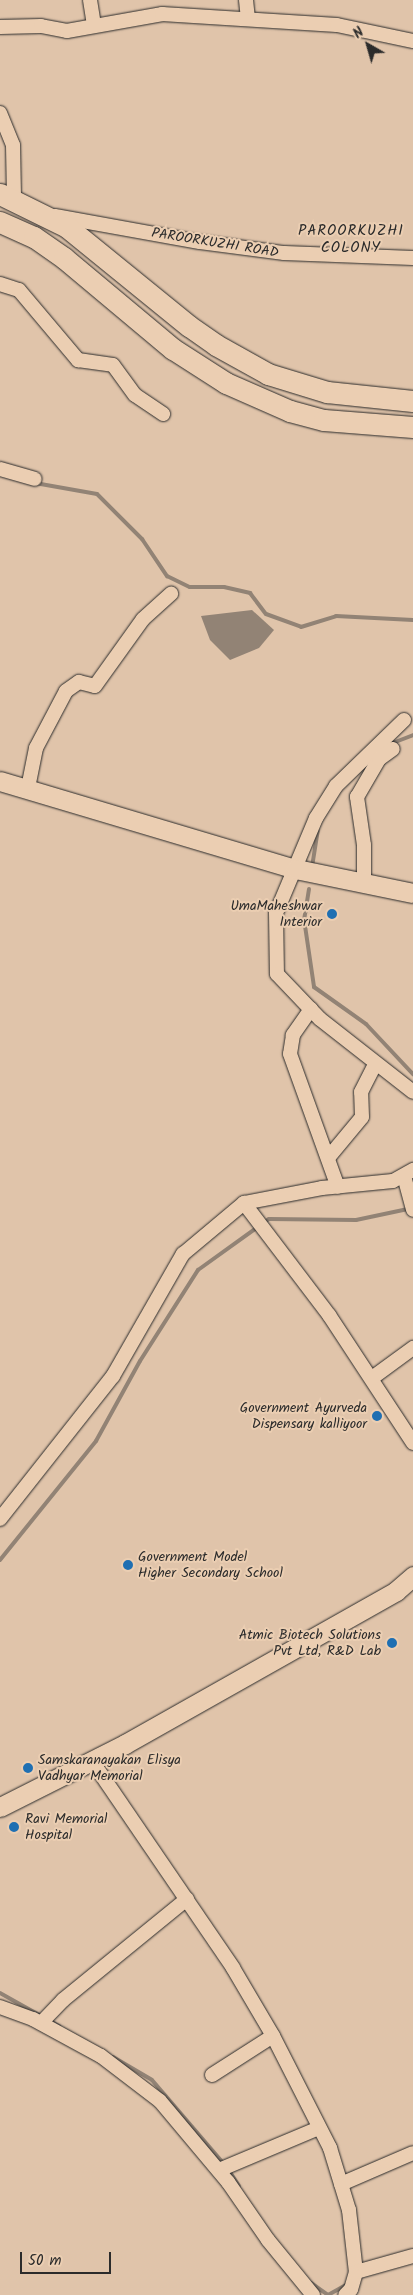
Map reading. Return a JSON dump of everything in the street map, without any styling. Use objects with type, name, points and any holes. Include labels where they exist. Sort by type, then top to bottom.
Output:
[{"type":"main road","points":[[7,196],[49,215],[189,326],[247,363],[293,383],[326,392],[413,401]]},
{"type":"main road","points":[[0,222],[34,237],[64,258],[173,348],[226,382],[290,411],[324,420],[413,427]]},
{"type":"main road","points":[[0,782],[28,788],[296,869],[413,893]]},
{"type":"main road","points":[[0,1807],[92,1761],[396,1591],[413,1576]]},
{"type":"street","points":[[90,0],[94,26]]},
{"type":"street","points":[[246,0],[248,19]]},
{"type":"street","points":[[0,27],[41,26],[67,31],[162,14],[337,25],[413,41]]},
{"type":"street","points":[[0,113],[13,145],[7,196]]},
{"type":"street","name":"PAROORKUZHI ROAD","points":[[49,215],[284,254],[413,258]]},
{"type":"street","points":[[0,284],[19,290],[78,360],[113,365],[135,395],[163,414]]},
{"type":"street","points":[[0,468],[35,479]]},
{"type":"street","points":[[28,788],[36,748],[66,691],[79,682],[95,686],[143,619],[171,594]]},
{"type":"street","points":[[404,720],[336,786],[316,818],[276,913],[277,974],[311,1009],[376,1065],[413,1092]]},
{"type":"street","points":[[364,882],[364,845],[357,797],[379,759],[393,749]]},
{"type":"street","points":[[311,1009],[293,1035],[290,1054],[338,1187]]},
{"type":"street","points":[[328,1158],[362,1117],[361,1092],[376,1065]]},
{"type":"street","points":[[0,1519],[113,1376],[183,1254],[244,1203],[338,1187],[393,1181],[408,1173],[412,1205]]},
{"type":"street","points":[[244,1203],[372,1378],[413,1443]]},
{"type":"street","points":[[372,1378],[413,1348]]},
{"type":"street","points":[[92,1761],[187,1899],[273,2036],[330,2148],[349,2210],[356,2272],[348,2292]]},
{"type":"street","points":[[41,2023],[187,1899]]},
{"type":"street","points":[[0,2008],[41,2023],[102,2056],[160,2101],[219,2170],[294,2275],[314,2295]]},
{"type":"street","points":[[212,2075],[273,2036]]},
{"type":"street","points":[[219,2170],[319,2128]]},
{"type":"street","points":[[341,2184],[413,2153]]},
{"type":"street","points":[[356,2272],[413,2256]]},
{"type":"shaded area","points":[[252,610],[274,630],[259,648],[230,660],[210,640],[201,616]]},
{"type":"waterway","points":[[35,483],[97,494],[142,539],[167,576],[190,587],[224,587],[250,593],[266,614],[301,627],[336,616],[413,620]]},
{"type":"waterway","points":[[390,744],[413,735]]},
{"type":"waterway","points":[[312,867],[318,830]]},
{"type":"waterway","points":[[309,889],[304,919],[314,987],[366,1024],[413,1074]]},
{"type":"waterway","points":[[0,1560],[96,1441],[140,1361],[198,1270],[269,1219],[356,1220],[408,1209]]},
{"type":"waterway","points":[[0,1993],[59,2026]]},
{"type":"waterway","points":[[113,2057],[152,2080],[224,2164]]},
{"type":"waterway","points":[[228,2169],[239,2186]]},
{"type":"waterway","points":[[311,2283],[328,2295],[348,2284]]},
{"type":"place","name":"UmaMaheshwar Interior","points":[[332,914]]},
{"type":"place","name":"Government Ayurveda Dispensary kalliyoor","points":[[377,1416]]},
{"type":"place","name":"Government Model Higher Secondary School","points":[[128,1565]]},
{"type":"place","name":"Atmic Biotech Solutions Pvt Ltd, R&D Lab","points":[[392,1643]]},
{"type":"place","name":"Samskaranayakan Elisya Vadhyar Memorial","points":[[28,1768]]},
{"type":"place","name":"Ravi Memorial Hospital","points":[[14,1827]]},
{"type":"district","name":"PAROORKUZHI COLONY","points":[[351,240]]}]
